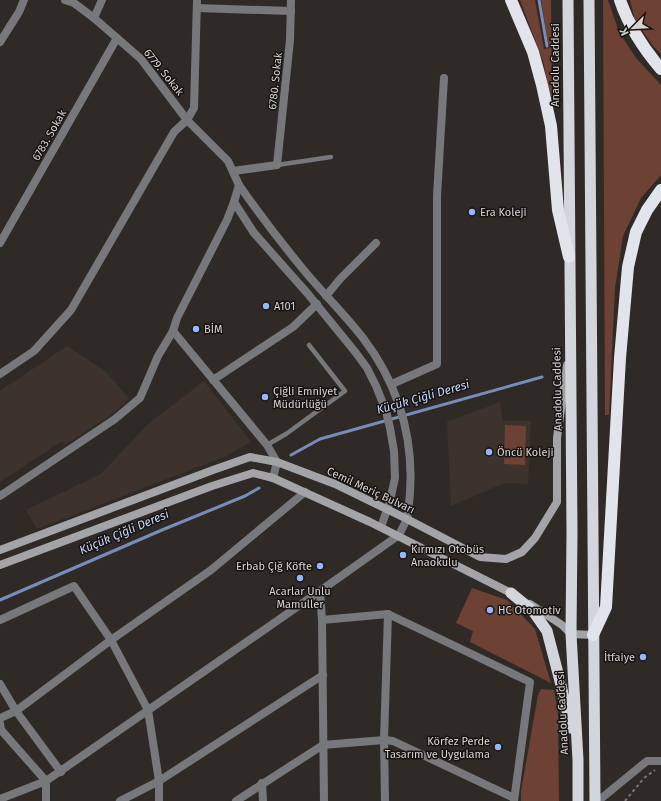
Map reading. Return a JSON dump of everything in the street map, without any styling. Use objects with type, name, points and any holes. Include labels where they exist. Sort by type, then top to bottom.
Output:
[{"type":"highway","points":[[511,0],[532,52],[542,85],[551,126],[558,210],[569,258]]},
{"type":"highway","name":"Anadolu Caddesi","points":[[568,0],[572,533],[571,634],[578,760],[578,801]]},
{"type":"highway","points":[[589,0],[595,801]]},
{"type":"highway","points":[[620,0],[624,13],[634,34],[646,52],[661,69]]},
{"type":"highway","points":[[593,635],[606,607],[624,295],[628,268],[636,232],[647,210],[661,190]]},
{"type":"highway","points":[[512,593],[533,611],[547,631],[578,760]]},
{"type":"main road","name":"Cemil Meriç Bulvarı","points":[[0,550],[250,457],[277,462],[335,484],[407,518],[480,557],[506,559],[522,552],[535,538],[557,502],[557,438],[570,343]]},
{"type":"main road","points":[[0,565],[212,486],[253,473],[273,478],[381,527],[512,593],[562,625],[571,634],[593,635]]},
{"type":"street","points":[[0,42],[19,12],[24,0]]},
{"type":"street","name":"6779. Sokak","points":[[65,0],[74,3],[94,18],[141,59],[187,120],[228,161],[238,184],[265,222],[363,338],[378,359],[392,384],[410,451],[412,477],[410,499],[407,518],[399,536]]},
{"type":"street","points":[[94,18],[102,0]]},
{"type":"street","name":"6780. Sokak","points":[[277,165],[290,40],[291,0]]},
{"type":"street","points":[[0,374],[34,351],[70,310],[174,132],[187,120],[194,108],[197,4],[291,11]]},
{"type":"street","name":"6783. Sokak","points":[[0,243],[117,38]]},
{"type":"street","points":[[392,384],[437,364],[437,196],[444,78]]},
{"type":"street","points":[[233,172],[277,165]]},
{"type":"street","points":[[0,496],[115,419],[140,398],[158,356],[173,331],[177,318],[224,227],[234,202],[238,184]]},
{"type":"street","points":[[234,202],[254,233],[317,304],[367,368],[376,386],[383,404],[392,437],[395,478],[388,510],[381,527]]},
{"type":"street","points":[[326,296],[340,279],[376,243]]},
{"type":"street","points":[[213,380],[293,327],[317,304]]},
{"type":"street","points":[[173,331],[267,445],[277,462],[273,478]]},
{"type":"street","points":[[0,718],[16,711],[111,640],[211,570],[305,492]]},
{"type":"street","points":[[0,799],[46,781],[61,772],[399,536]]},
{"type":"street","points":[[0,620],[74,586],[111,640],[148,710],[159,781],[159,801]]},
{"type":"street","points":[[320,591],[322,620],[324,801]]},
{"type":"street","points":[[236,801],[324,745],[384,740],[393,741],[514,800],[530,682],[388,614],[322,620]]},
{"type":"street","points":[[385,801],[384,740],[388,614]]},
{"type":"street","points":[[120,801],[159,781],[323,675]]},
{"type":"street","points":[[0,684],[16,711],[61,772]]},
{"type":"street","points":[[0,723],[1,730],[46,781],[46,801]]},
{"type":"street","points":[[598,801],[647,761],[661,761]]},
{"type":"street","points":[[262,784],[263,801]]},
{"type":"lane","points":[[277,165],[331,157]]},
{"type":"lane","points":[[267,445],[286,434],[345,391],[309,345]]},
{"type":"path","points":[[625,801],[644,778],[655,770]]},
{"type":"shaded area","points":[[520,0],[535,0],[544,49],[549,48],[541,0],[551,0],[552,103],[543,61]]},
{"type":"shaded area","points":[[603,0],[608,0],[619,32],[636,58],[661,85],[661,175],[641,198],[623,236],[615,288],[609,415],[605,415]]},
{"type":"shaded area","points":[[630,0],[661,0],[661,54],[653,46],[635,20]]},
{"type":"shaded area","points":[[67,346],[105,371],[129,398],[116,411],[65,445],[62,441],[0,482],[0,391]]},
{"type":"shaded area","points":[[204,381],[251,442],[224,457],[37,529],[26,510],[101,474],[147,425]]},
{"type":"shaded area","name":"Öncü Koleji","points":[[500,402],[503,421],[531,421],[528,484],[504,483],[451,506],[447,422]]},
{"type":"shaded area","points":[[505,425],[526,426],[525,465],[504,464]]},
{"type":"shaded area","points":[[472,588],[507,600],[535,629],[551,683],[470,642],[473,631],[456,623]]},
{"type":"shaded area","points":[[541,689],[554,690],[558,714],[559,801],[521,801],[521,791],[538,695]]},
{"type":"waterway","points":[[539,0],[547,46]]},
{"type":"waterway","name":"Küçük Çiğli Deresi","points":[[291,455],[320,439],[542,377]]},
{"type":"waterway","name":"Küçük Çiğli Deresi","points":[[0,600],[245,496],[259,488]]},
{"type":"place","name":"Era Koleji","points":[[472,212]]},
{"type":"place","name":"A101","points":[[266,306]]},
{"type":"place","name":"BİM","points":[[196,329]]},
{"type":"place","name":"Çiğli Emniyet Müdürlüğü","points":[[265,397]]},
{"type":"place","name":"Öncü Koleji","points":[[489,452]]},
{"type":"place","name":"Kırmızı Otobüs Anaokulu","points":[[403,555]]},
{"type":"place","name":"Erbab Çiğ Köfte","points":[[320,566]]},
{"type":"place","name":"Acarlar Unlu Mamuller","points":[[300,578]]},
{"type":"place","name":"HC Otomotiv","points":[[490,610]]},
{"type":"place","name":"İtfaiye","points":[[643,657]]},
{"type":"place","name":"Körfez Perde Tasarım ve Uygulama","points":[[498,747]]}]
